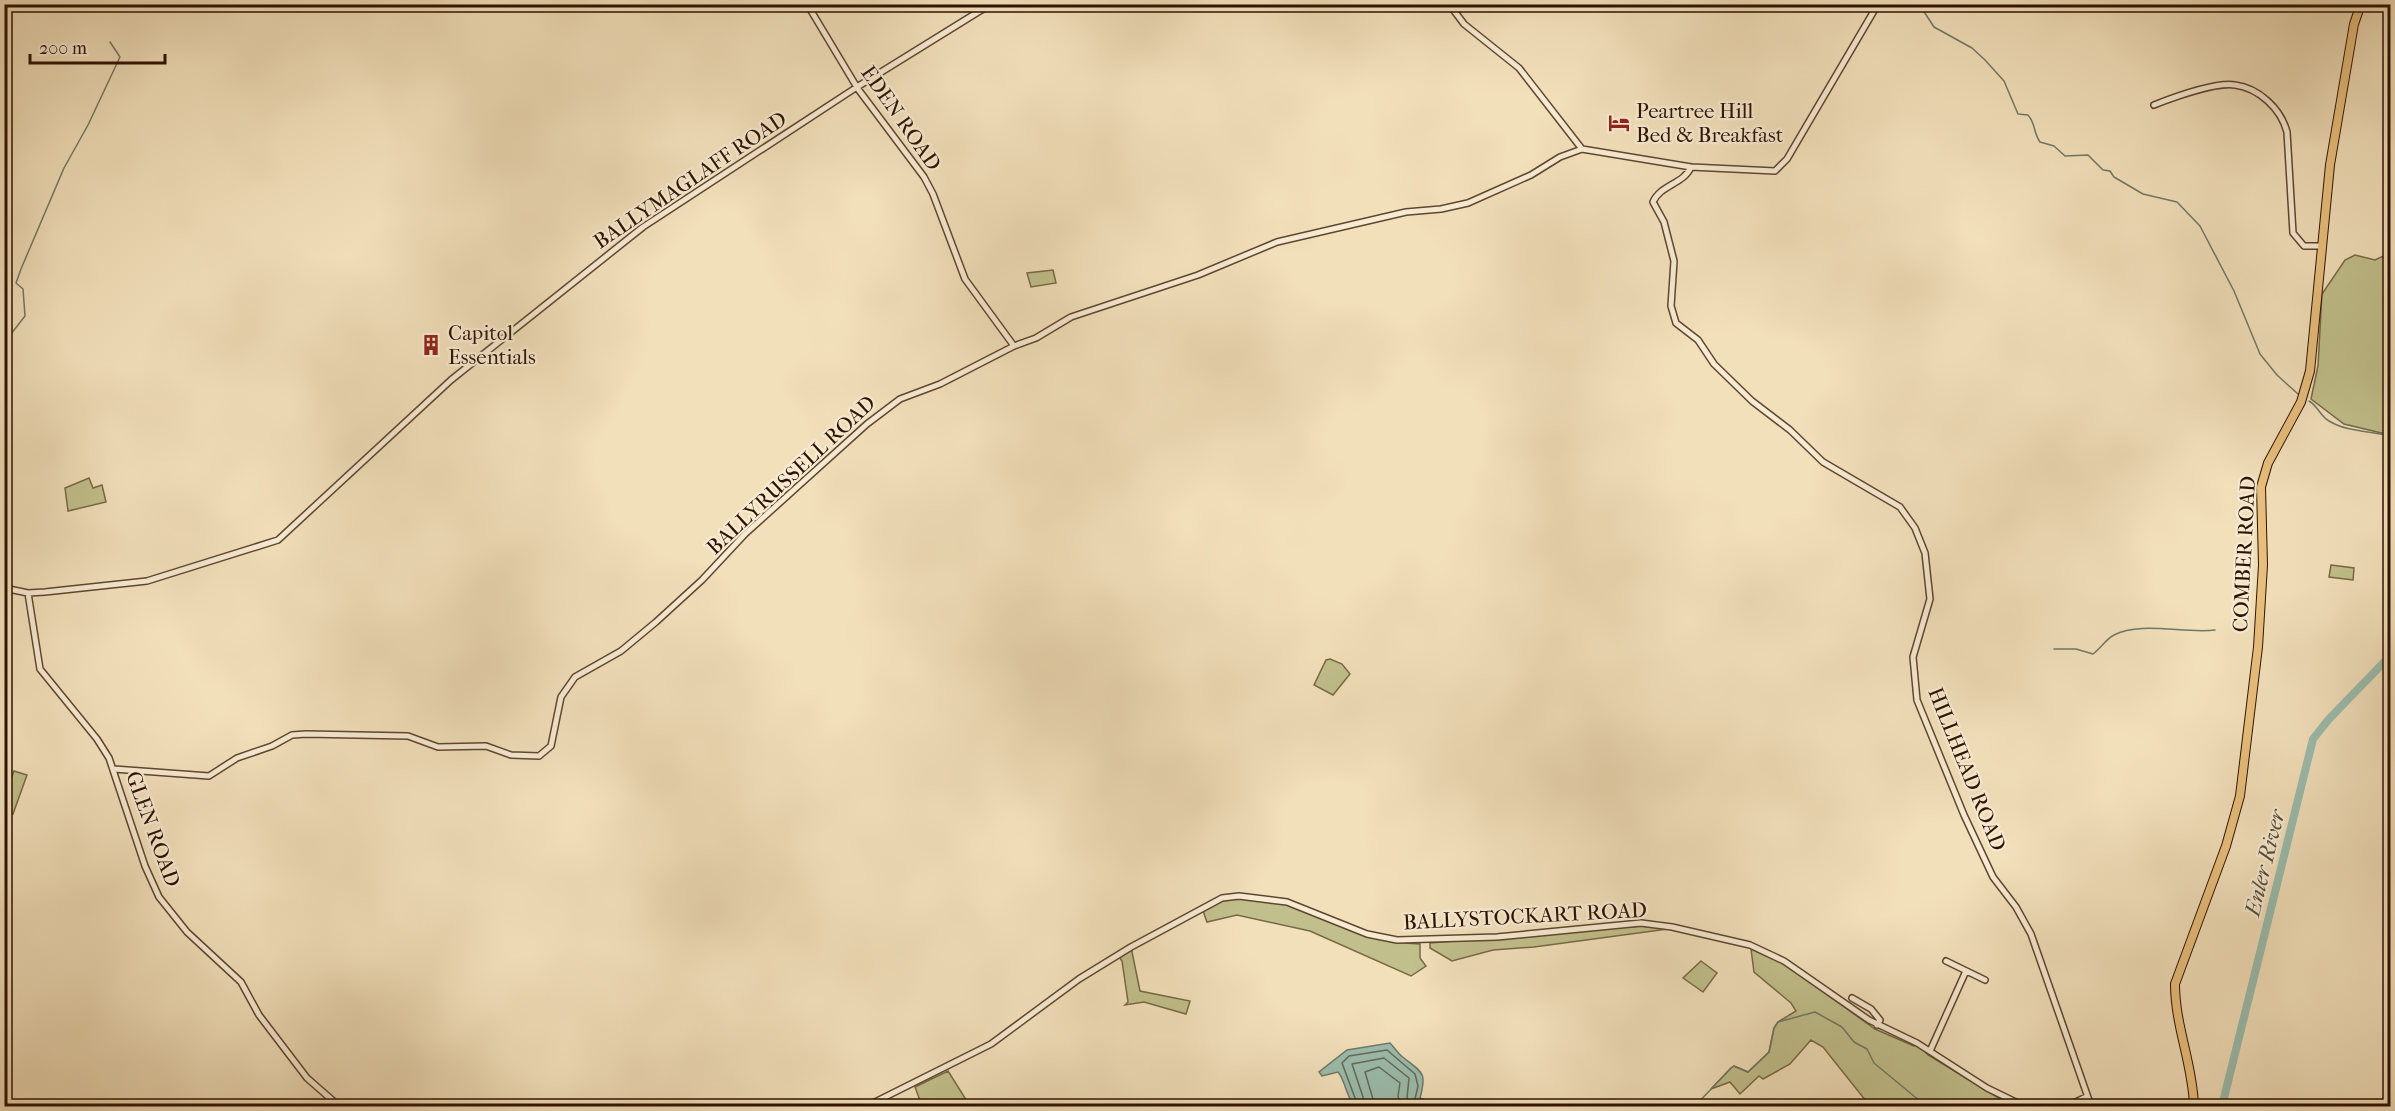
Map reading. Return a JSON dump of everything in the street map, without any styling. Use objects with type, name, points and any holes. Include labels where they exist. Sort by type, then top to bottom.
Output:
[{"type":"highway","name":"COMBER ROAD","points":[[2193,1107],[2193,1085],[2175,1003],[2175,984],[2226,846],[2240,796],[2258,638],[2263,565],[2261,487],[2268,463],[2294,418],[2307,385],[2330,165],[2354,24],[2361,4]]},
{"type":"street","name":"EDEN ROAD","points":[[807,4],[857,87],[924,177],[933,194],[965,279],[1014,346]]},
{"type":"street","name":"BALLYMAGLAFF ROAD","points":[[4,588],[28,593],[147,581],[278,540],[451,380],[643,227],[857,87],[991,4]]},
{"type":"street","points":[[1449,4],[1464,24],[1519,68],[1582,149],[1691,167],[1775,171],[1787,159],[1878,4]]},
{"type":"street","points":[[2154,105],[2232,84],[2265,98],[2282,119],[2288,132],[2293,233],[2304,246],[2322,246]]},
{"type":"street","name":"BALLYRUSSELL ROAD","points":[[114,769],[209,776],[237,758],[272,746],[292,735],[306,734],[408,736],[438,747],[486,746],[525,757],[539,756],[551,746],[561,697],[575,677],[621,651],[649,628],[702,580],[745,534],[867,424],[900,399],[940,384],[1014,346],[1036,338],[1089,309],[1198,275],[1277,243],[1406,212],[1441,209],[1468,202],[1531,176],[1560,157],[1582,149]]},
{"type":"street","name":"HILLHEAD ROAD","points":[[1691,167],[1687,174],[1657,195],[1653,202],[1664,222],[1674,261],[1671,306],[1674,319],[1698,340],[1714,364],[1752,401],[1790,430],[1823,462],[1899,507],[1915,528],[1925,553],[1930,599],[1913,657],[1917,700],[1964,815],[1993,877],[2016,907],[2031,934],[2091,1107]]},
{"type":"street","name":"GLEN ROAD","points":[[28,593],[40,669],[97,739],[114,769],[134,836],[159,897],[187,932],[241,982],[259,1015],[307,1078],[339,1107]]},
{"type":"street","name":"BALLYSTOCKART ROAD","points":[[867,1107],[991,1044],[1098,967],[1214,902],[1229,897],[1287,903],[1367,934],[1412,942],[1497,937],[1641,923],[1662,925],[1732,941],[1767,952],[1796,968],[1837,1000],[1877,1025],[1930,1051],[1987,1088],[2024,1107]]},
{"type":"street","points":[[1946,961],[1984,980]]},
{"type":"street","points":[[1930,1051],[1966,971]]},
{"type":"street","points":[[1852,998],[1877,1014],[1880,1020],[1877,1025]]},
{"type":"street","points":[[2067,1107],[2086,1097]]},
{"type":"shaded area","points":[[2390,253],[2390,435],[2344,424],[2311,399],[2318,366],[2322,294],[2345,260],[2355,255],[2375,260]]},
{"type":"shaded area","points":[[1053,270],[1056,283],[1031,287],[1027,273]]},
{"type":"shaded area","points":[[89,478],[93,488],[102,485],[106,502],[68,511],[65,488]]},
{"type":"shaded area","points":[[2331,565],[2354,568],[2353,580],[2329,577]]},
{"type":"shaded area","points":[[1330,659],[1342,664],[1350,674],[1333,695],[1314,685],[1326,660]]},
{"type":"shaded area","points":[[14,771],[27,775],[13,814],[5,811],[5,795]]},
{"type":"shaded area","points":[[1236,896],[1281,901],[1382,939],[1420,944],[1420,958],[1426,966],[1411,976],[1310,931],[1237,915],[1207,922],[1202,908]]},
{"type":"shaded area","points":[[1641,926],[1668,929],[1534,947],[1493,950],[1452,961],[1430,948],[1430,943]]},
{"type":"shaded area","points":[[1131,947],[1140,991],[1190,1001],[1186,1014],[1144,1002],[1125,1005],[1128,1002],[1122,961],[1118,955]]},
{"type":"shaded area","points":[[1751,949],[1786,965],[1875,1029],[1914,1046],[1917,1043],[1928,1055],[2009,1106],[1870,1106],[1823,1047],[1811,1040],[1790,1064],[1763,1079],[1759,1076],[1740,1094],[1730,1082],[1711,1089],[1734,1066],[1748,1072],[1769,1052],[1774,1028],[1778,1022],[1796,1011],[1791,1003],[1754,972]]},
{"type":"shaded area","points":[[1701,961],[1717,973],[1703,992],[1683,978]]},
{"type":"shaded area","points":[[948,1071],[970,1106],[922,1106],[915,1087]]},
{"type":"water","points":[[1390,1043],[1422,1074],[1420,1098],[1431,1102],[1431,1106],[1354,1106],[1338,1072],[1322,1076],[1319,1072],[1347,1050]]},
{"type":"waterway","points":[[1919,4],[1934,27],[1972,48],[2004,81],[2018,114],[2028,115],[2040,142],[2054,146],[2065,156],[2088,155],[2103,170],[2110,171],[2114,177],[2143,194],[2177,202],[2200,226],[2234,291],[2260,354],[2277,375],[2298,394]]},
{"type":"waterway","points":[[4,343],[25,316],[23,289],[16,283],[21,269],[64,168],[88,125],[120,57],[110,42]]},
{"type":"waterway","points":[[2309,401],[2326,419],[2336,425],[2390,436]]},
{"type":"waterway","points":[[2054,649],[2076,649],[2093,654],[2114,635],[2137,629],[2215,630]]},
{"type":"waterway","name":"Enler River","points":[[2222,1106],[2313,739],[2329,719],[2390,656]]},
{"type":"waterway","points":[[1695,1106],[1731,1068],[1734,1066],[1748,1072],[1769,1052],[1774,1028],[1778,1022],[1815,1012],[1842,1027],[1854,1042],[1867,1049],[1874,1063],[1926,1106]]},
{"type":"place","name":"Peartree Hill Bed & Breakfast","points":[[1619,123]]},
{"type":"place","name":"Capitol Essentials","points":[[431,345]]}]
